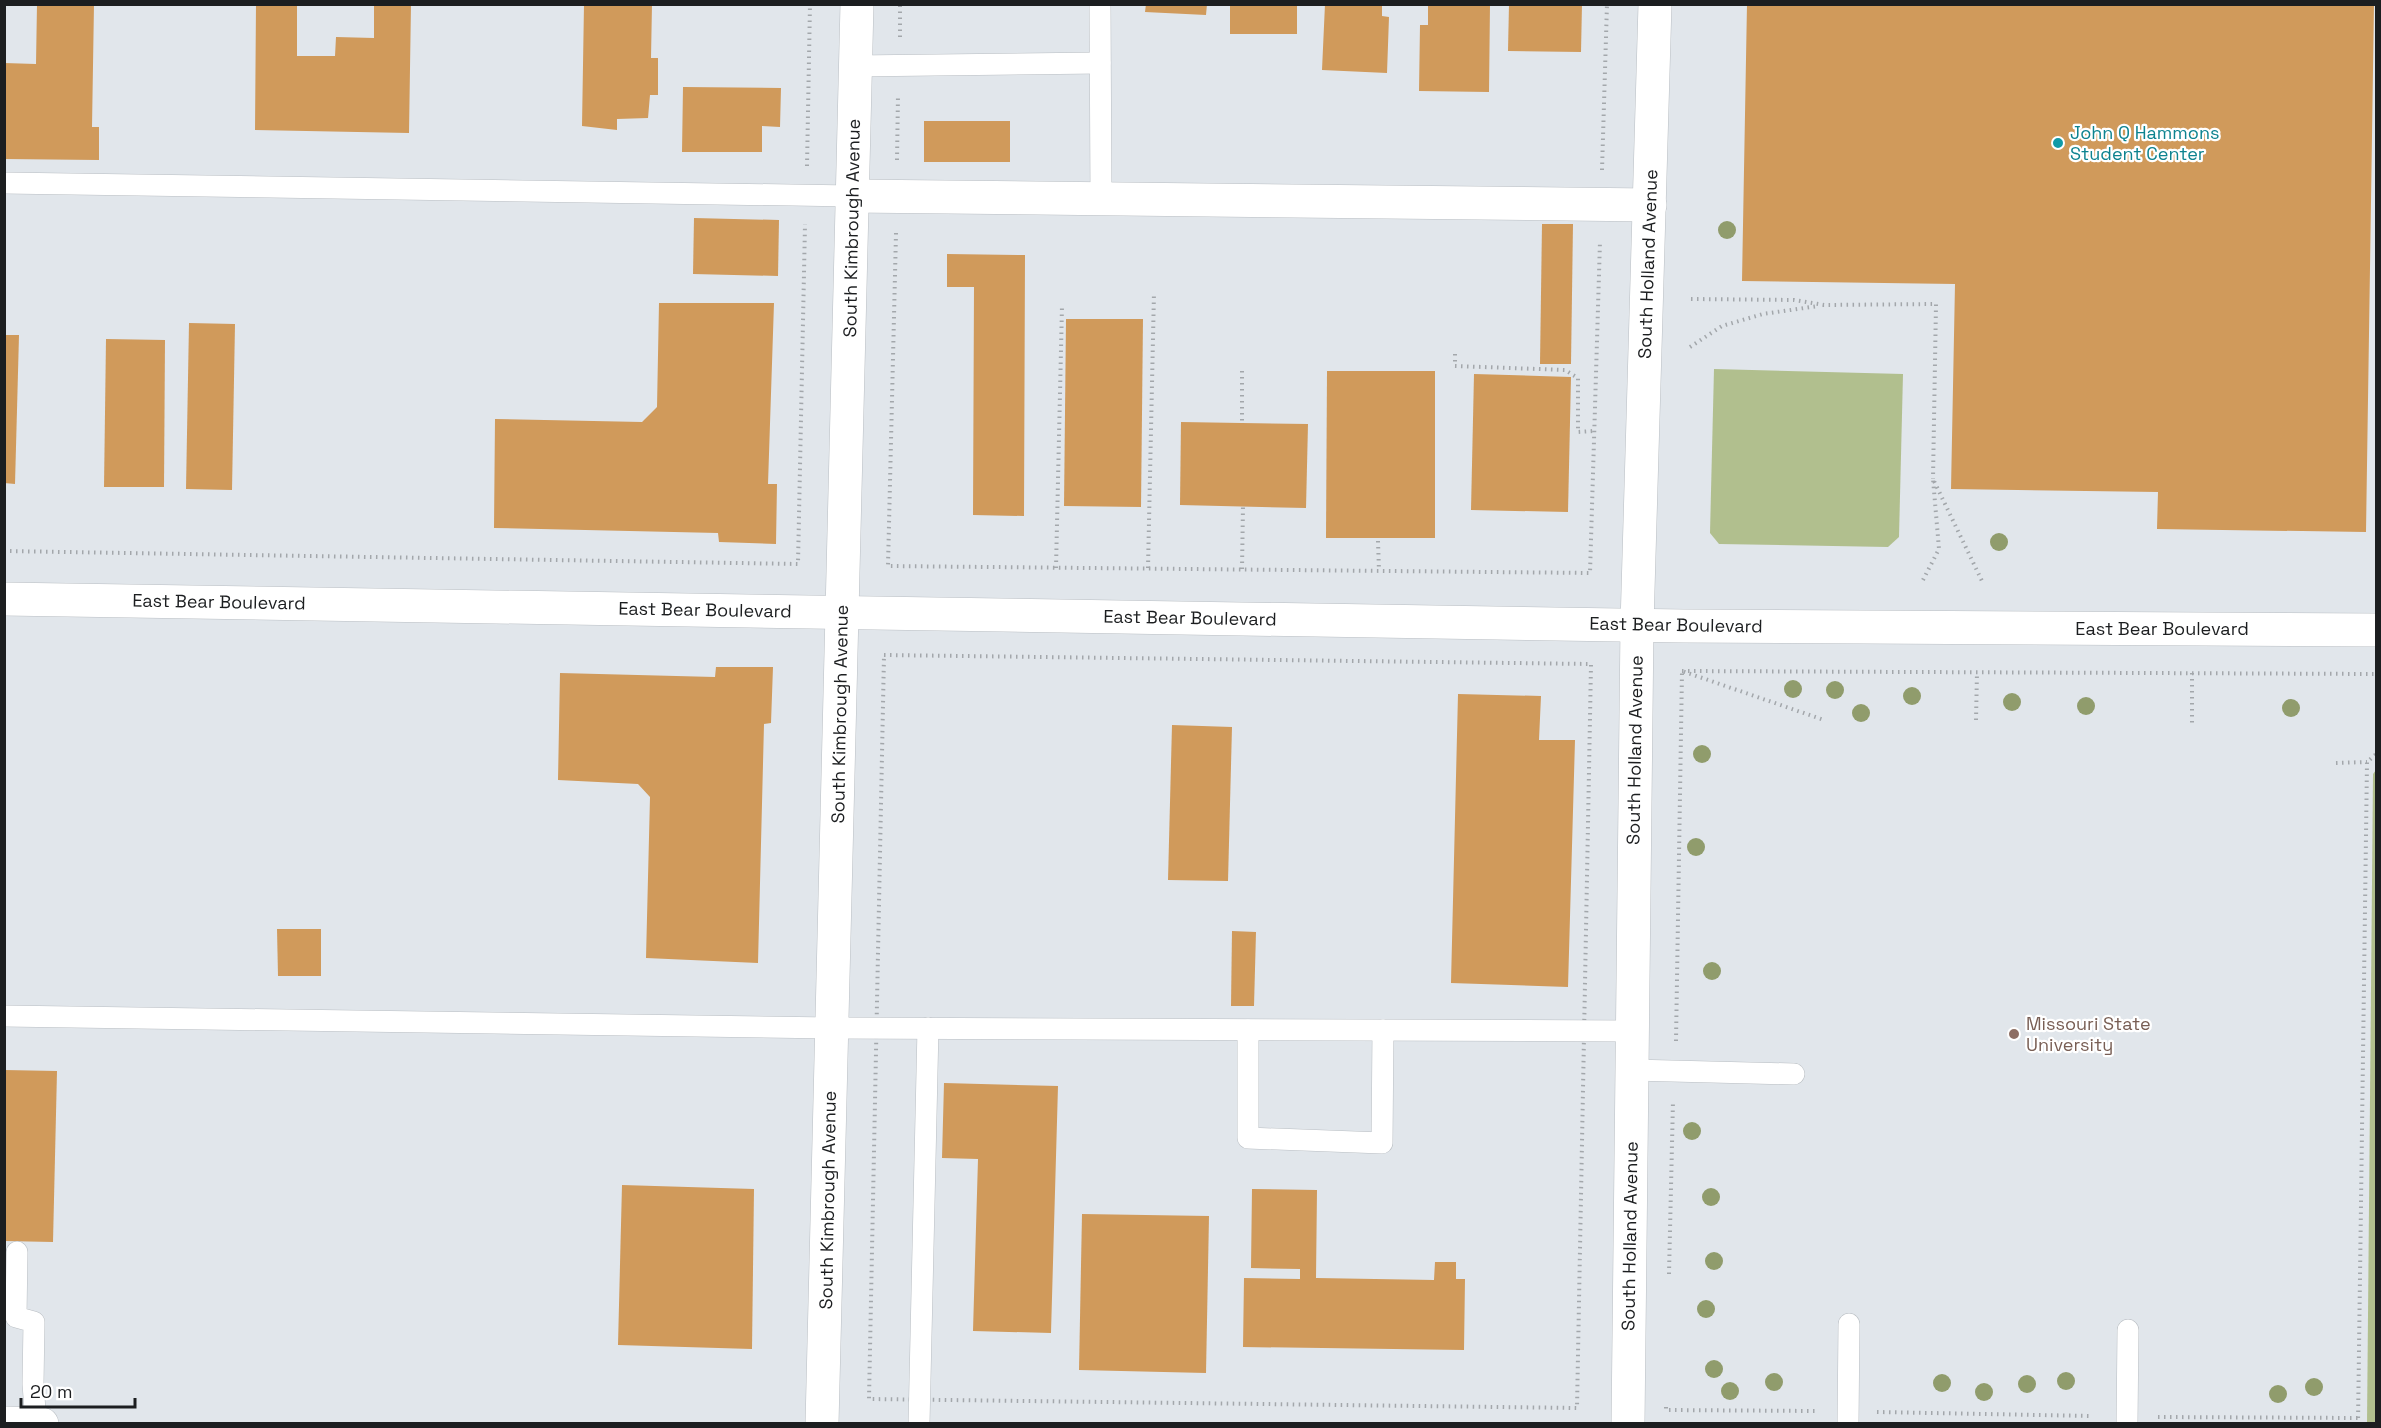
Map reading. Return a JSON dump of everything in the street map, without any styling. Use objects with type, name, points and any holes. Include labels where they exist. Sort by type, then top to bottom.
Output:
[{"type":"street","name":"South Kimbrough Avenue","points":[[822,1424],[857,4]]},
{"type":"street","name":"South Holland Avenue","points":[[1628,1424],[1636,625],[1655,4]]},
{"type":"street","points":[[852,196],[1650,205]]},
{"type":"street","name":"East Bear Boulevard","points":[[4,599],[1636,625],[2376,630]]},
{"type":"street","points":[[4,1423],[42,1424]]},
{"type":"lane","points":[[1100,4],[1101,199]]},
{"type":"lane","points":[[855,66],[1100,63]]},
{"type":"lane","points":[[4,183],[852,196]]},
{"type":"lane","points":[[4,1016],[832,1028],[1632,1031]]},
{"type":"lane","points":[[918,1424],[928,1028]]},
{"type":"lane","points":[[1248,1030],[1248,1138],[1382,1143],[1383,1030]]},
{"type":"lane","points":[[1632,1070],[1794,1074]]},
{"type":"lane","points":[[17,1252],[16,1317],[34,1322],[33,1384],[36,1423]]},
{"type":"lane","points":[[1848,1424],[1849,1324]]},
{"type":"lane","points":[[2127,1424],[2128,1330]]},
{"type":"path","points":[[4,551],[798,564],[810,4]]},
{"type":"path","points":[[900,4],[888,566],[1590,573],[1607,4]]},
{"type":"path","points":[[1148,568],[1154,292]]},
{"type":"path","points":[[1691,299],[1794,300],[1824,305]]},
{"type":"path","points":[[1690,347],[1722,326],[1763,314],[1824,305],[1936,304],[1933,478],[1939,549],[1923,580]]},
{"type":"path","points":[[1056,567],[1062,306]]},
{"type":"path","points":[[1455,354],[1455,366],[1565,370],[1578,378],[1578,432],[1594,431]]},
{"type":"path","points":[[1242,371],[1242,423]]},
{"type":"path","points":[[1933,478],[1982,581]]},
{"type":"path","points":[[1242,569],[1243,506]]},
{"type":"path","points":[[1377,541],[1378,571]]},
{"type":"path","points":[[1682,671],[2376,674]]},
{"type":"path","points":[[1682,671],[1824,720]]},
{"type":"path","points":[[1676,1042],[1682,671]]},
{"type":"path","points":[[1976,720],[1977,672]]},
{"type":"path","points":[[2192,673],[2192,725]]},
{"type":"path","points":[[2336,763],[2367,762],[2376,754]]},
{"type":"path","points":[[2358,1424],[2367,762]]},
{"type":"path","points":[[1669,1278],[1673,1099]]},
{"type":"path","points":[[1666,1398],[1666,1410],[1815,1411]]},
{"type":"path","points":[[1875,1412],[2092,1416]]},
{"type":"path","points":[[2152,1416],[2358,1418]]},
{"type":"green space","points":[[1714,369],[1903,374],[1899,537],[1888,547],[1719,544],[1710,533]]},
{"type":"green space","points":[[2376,770],[2376,1423],[2367,1424],[2373,774]]},
{"type":"building","points":[[37,4],[94,4],[92,127],[99,127],[99,160],[4,159],[4,63],[36,64]]},
{"type":"building","points":[[256,4],[297,4],[297,56],[335,56],[336,37],[374,38],[374,4],[411,4],[409,133],[255,130]]},
{"type":"building","points":[[584,4],[652,4],[651,58],[658,58],[658,95],[650,95],[648,118],[617,119],[617,130],[582,126]]},
{"type":"building","points":[[1146,4],[1207,4],[1206,15],[1145,12]]},
{"type":"building","points":[[1230,4],[1297,4],[1297,34],[1230,34]]},
{"type":"building","points":[[1325,4],[1382,4],[1382,16],[1389,17],[1387,73],[1322,70]]},
{"type":"building","points":[[1428,4],[1490,4],[1489,92],[1419,91],[1420,25],[1428,25]]},
{"type":"building","points":[[1509,4],[1582,4],[1581,52],[1508,51]]},
{"type":"building","name":"John Q Hammons Student Center","points":[[1747,4],[2374,4],[2366,532],[2157,529],[2158,492],[1951,489],[1955,284],[1742,281]]},
{"type":"building","points":[[683,87],[781,88],[780,127],[762,126],[762,152],[682,152]]},
{"type":"building","points":[[924,121],[1010,121],[1010,162],[924,162]]},
{"type":"building","points":[[694,218],[779,220],[778,276],[693,274]]},
{"type":"building","points":[[1542,224],[1573,224],[1571,364],[1540,364]]},
{"type":"building","points":[[947,254],[1025,255],[1024,516],[973,515],[974,287],[947,287]]},
{"type":"building","points":[[659,303],[774,303],[768,484],[777,484],[776,544],[719,542],[718,533],[494,528],[495,419],[642,422],[657,407]]},
{"type":"building","points":[[1066,319],[1143,319],[1141,507],[1064,506]]},
{"type":"building","points":[[189,323],[235,324],[232,490],[186,489]]},
{"type":"building","points":[[4,335],[19,335],[15,484],[4,483]]},
{"type":"building","points":[[106,339],[165,340],[164,487],[104,487]]},
{"type":"building","points":[[1327,371],[1435,371],[1435,538],[1326,538]]},
{"type":"building","points":[[1474,374],[1571,377],[1568,512],[1471,510]]},
{"type":"building","points":[[1181,422],[1308,424],[1306,508],[1180,505]]},
{"type":"building","points":[[716,667],[773,667],[771,723],[764,724],[758,963],[646,958],[650,797],[638,784],[558,780],[560,673],[715,677]]},
{"type":"building","points":[[1458,694],[1541,696],[1539,740],[1575,740],[1568,987],[1451,983]]},
{"type":"building","points":[[1172,725],[1232,727],[1228,881],[1168,880]]},
{"type":"building","points":[[277,929],[321,929],[321,976],[278,976]]},
{"type":"building","points":[[1232,931],[1256,932],[1254,1006],[1231,1006]]},
{"type":"building","points":[[4,1070],[57,1071],[53,1242],[4,1241]]},
{"type":"building","points":[[944,1083],[1058,1086],[1051,1333],[973,1331],[978,1159],[942,1158]]},
{"type":"building","points":[[622,1185],[754,1189],[752,1349],[618,1345]]},
{"type":"building","points":[[1252,1189],[1317,1190],[1316,1278],[1434,1280],[1435,1262],[1456,1262],[1456,1279],[1465,1279],[1464,1350],[1243,1347],[1244,1278],[1300,1279],[1300,1269],[1251,1268]]},
{"type":"building","points":[[1082,1214],[1209,1216],[1206,1373],[1079,1370]]},
{"type":"place","name":"John Q Hammons Student Center","points":[[2058,143]]},
{"type":"place","name":"Missouri State University","points":[[2014,1034]]}]
